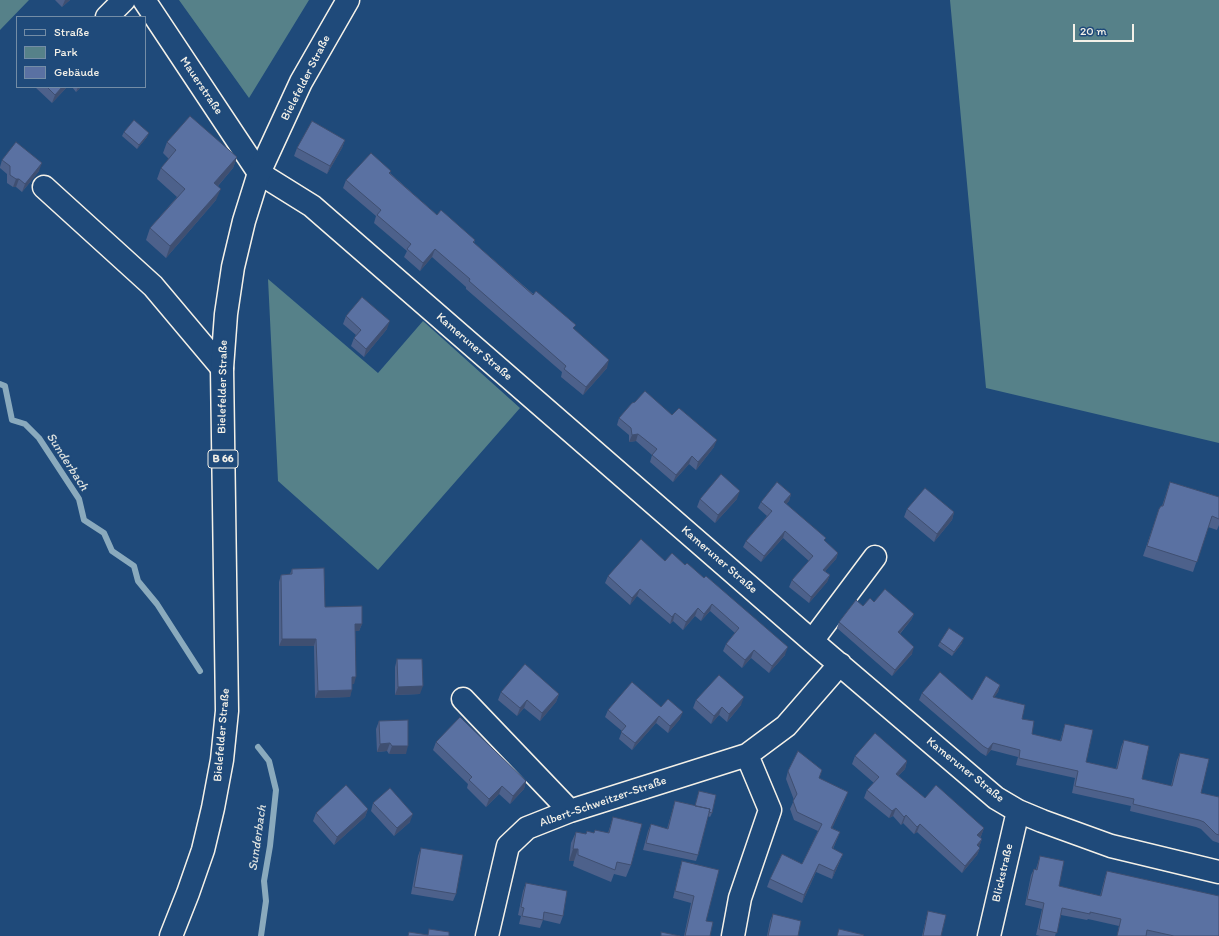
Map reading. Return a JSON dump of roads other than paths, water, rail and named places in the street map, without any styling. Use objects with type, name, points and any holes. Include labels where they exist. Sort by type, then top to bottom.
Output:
[{"type":"street","points":[[108,16],[124,0]]},
{"type":"street","name":"Mauerstraße","points":[[144,0],[259,173]]},
{"type":"street","name":"Bielefelder Straße","points":[[171,936],[191,886],[203,850],[222,760],[227,711],[222,368],[226,314],[233,267],[244,221],[259,173],[301,82],[348,0]]},
{"type":"street","name":"Kameruner Straße","points":[[259,173],[312,206],[812,641],[996,798],[1042,821],[1111,846],[1219,872]]},
{"type":"street","points":[[44,187],[152,286],[222,368]]},
{"type":"street","points":[[812,641],[875,557]]},
{"type":"street","name":"Albert-Schweitzer-Straße","points":[[487,936],[508,846],[527,828],[570,811],[747,755],[786,726],[840,664]]},
{"type":"street","points":[[463,699],[570,811]]},
{"type":"street","points":[[733,936],[740,898],[770,810],[747,755]]},
{"type":"street","name":"Blickstraße","points":[[989,936],[1018,810]]},
{"type":"waterway","name":"Sunderbach","points":[[0,384],[5,386],[12,420],[25,424],[39,438],[79,499],[84,520],[104,533],[112,551],[134,566],[138,581],[157,604],[200,671]]},
{"type":"waterway","name":"Sunderbach","points":[[258,747],[269,761],[276,790],[270,846],[264,881],[266,901],[261,936]]}]
